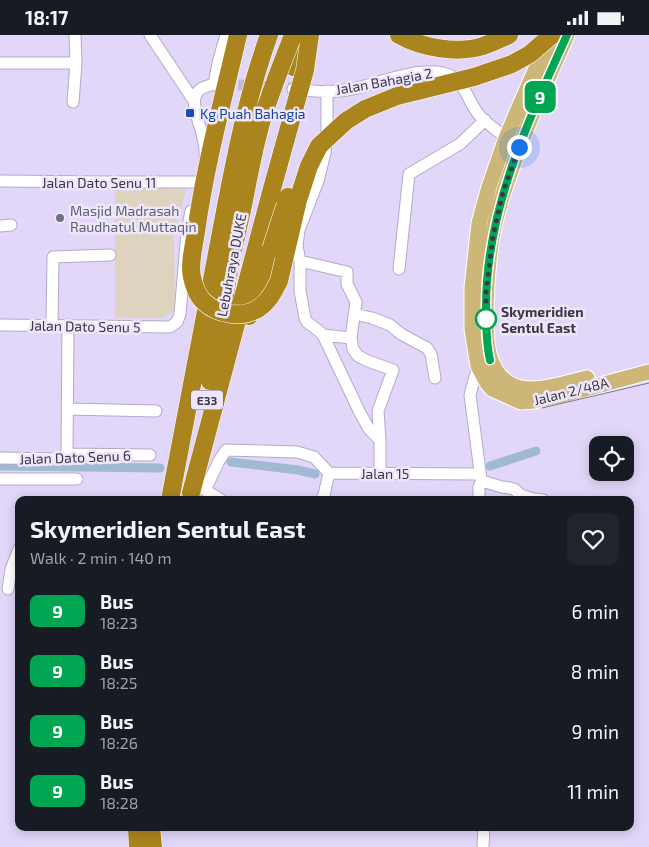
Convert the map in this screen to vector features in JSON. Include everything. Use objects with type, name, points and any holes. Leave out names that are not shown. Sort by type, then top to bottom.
[{"type":"highway","points":[[238,35],[200,202],[191,276],[197,293],[204,302],[222,313],[241,315],[258,309],[274,292],[279,281],[298,200],[309,166],[319,147],[346,121],[366,109],[397,97],[474,77],[512,64],[530,54],[551,35]]},
{"type":"highway","points":[[233,207],[222,162],[250,35]]},
{"type":"highway","name":"Lebuhraya DUKE","points":[[197,496],[231,259],[238,143],[268,35]]},
{"type":"highway","name":"Lebuhraya DUKE","points":[[171,496],[205,321],[233,207],[252,157],[273,85],[293,35]]},
{"type":"highway","points":[[233,207],[268,137],[304,35]]},
{"type":"highway","points":[[197,496],[270,196],[305,70],[310,35]]},
{"type":"highway","points":[[399,35],[426,46],[454,50],[482,47],[509,35]]},
{"type":"highway","points":[[197,496],[236,349],[254,303],[287,198],[303,157],[315,138],[345,110],[362,101],[397,87],[472,68],[507,55],[527,44],[538,35]]},
{"type":"highway","points":[[137,831],[138,847]]},
{"type":"highway","points":[[152,831],[153,847]]},
{"type":"main road","points":[[484,363],[472,329],[472,288],[480,223],[489,187],[506,138],[551,35]]},
{"type":"main road","points":[[484,363],[488,353],[486,292],[495,227],[503,192],[524,133],[567,35]]},
{"type":"main road","name":"Jalan 2/48A","points":[[493,380],[533,390],[553,387],[649,362]]},
{"type":"main road","name":"Jalan 2/48A","points":[[484,363],[493,380],[492,389],[521,402],[559,396],[649,372]]},
{"type":"street","points":[[74,102],[75,35]]},
{"type":"street","points":[[150,35],[194,101]]},
{"type":"street","points":[[198,181],[205,158],[206,144],[195,112],[195,95],[205,86],[218,84],[218,63],[226,35]]},
{"type":"street","points":[[0,63],[76,63]]},
{"type":"street","name":"Jalan Bahagia 2","points":[[292,88],[309,91],[345,90],[395,78],[428,72],[442,72],[461,83],[470,102],[480,116],[506,138]]},
{"type":"street","points":[[326,91],[327,132],[325,153],[318,181],[299,231],[296,246],[300,261],[300,291],[304,318],[323,335],[360,413],[369,429],[380,441]]},
{"type":"street","points":[[398,269],[409,174],[460,144],[485,120]]},
{"type":"street","name":"Jalan Dato Senu 11","points":[[0,181],[198,181]]},
{"type":"street","name":"Jalan Dato Senu 5","points":[[0,325],[170,327],[177,322],[180,314],[187,232],[198,181]]},
{"type":"street","points":[[52,325],[53,257],[110,255]]},
{"type":"street","points":[[300,261],[348,272],[347,284],[356,302],[351,339],[353,349],[358,356],[393,370],[378,411],[380,473]]},
{"type":"street","points":[[354,314],[390,325],[401,334],[427,349],[431,354],[435,378]]},
{"type":"street","points":[[67,454],[68,325]]},
{"type":"street","points":[[323,335],[351,339]]},
{"type":"street","points":[[479,496],[481,477],[470,395],[484,363]]},
{"type":"street","points":[[470,395],[477,385],[493,380]]},
{"type":"street","points":[[68,409],[156,411]]},
{"type":"street","points":[[197,496],[226,450],[297,452],[314,457],[328,473],[323,496]]},
{"type":"street","name":"Jalan Dato Senu 6","points":[[0,458],[64,459],[67,454],[150,455]]},
{"type":"street","name":"Jalan 15","points":[[328,473],[481,477],[502,487],[514,489],[524,496]]},
{"type":"street","points":[[0,479],[77,479]]},
{"type":"street","points":[[9,589],[11,569],[15,559]]},
{"type":"street","points":[[483,847],[484,831]]},
{"type":"shaded area","points":[[115,187],[186,189],[174,235],[175,310],[164,318],[115,318]]},
{"type":"waterway","points":[[490,466],[536,451]]},
{"type":"waterway","points":[[231,462],[298,470],[315,474]]},
{"type":"waterway","points":[[0,466],[160,468]]},
{"type":"tunnel","points":[[222,84],[292,88]]},
{"type":"tram line","points":[[542,408],[649,383]]},
{"type":"bus line","name":"9","points":[[490,360],[486,327],[486,292],[493,236],[503,192],[524,133],[567,35]]},
{"type":"place","name":"Kg Puah Bahagia","points":[[190,113]]},
{"type":"place","name":"Masjid Madrasah Raudhatul Muttaqin","points":[[60,218]]},
{"type":"place","name":"Skymeridien Sentul East","points":[[486,319]]},
{"type":"route","points":[[486,319],[486,292],[493,236],[503,192],[519,147]]}]
